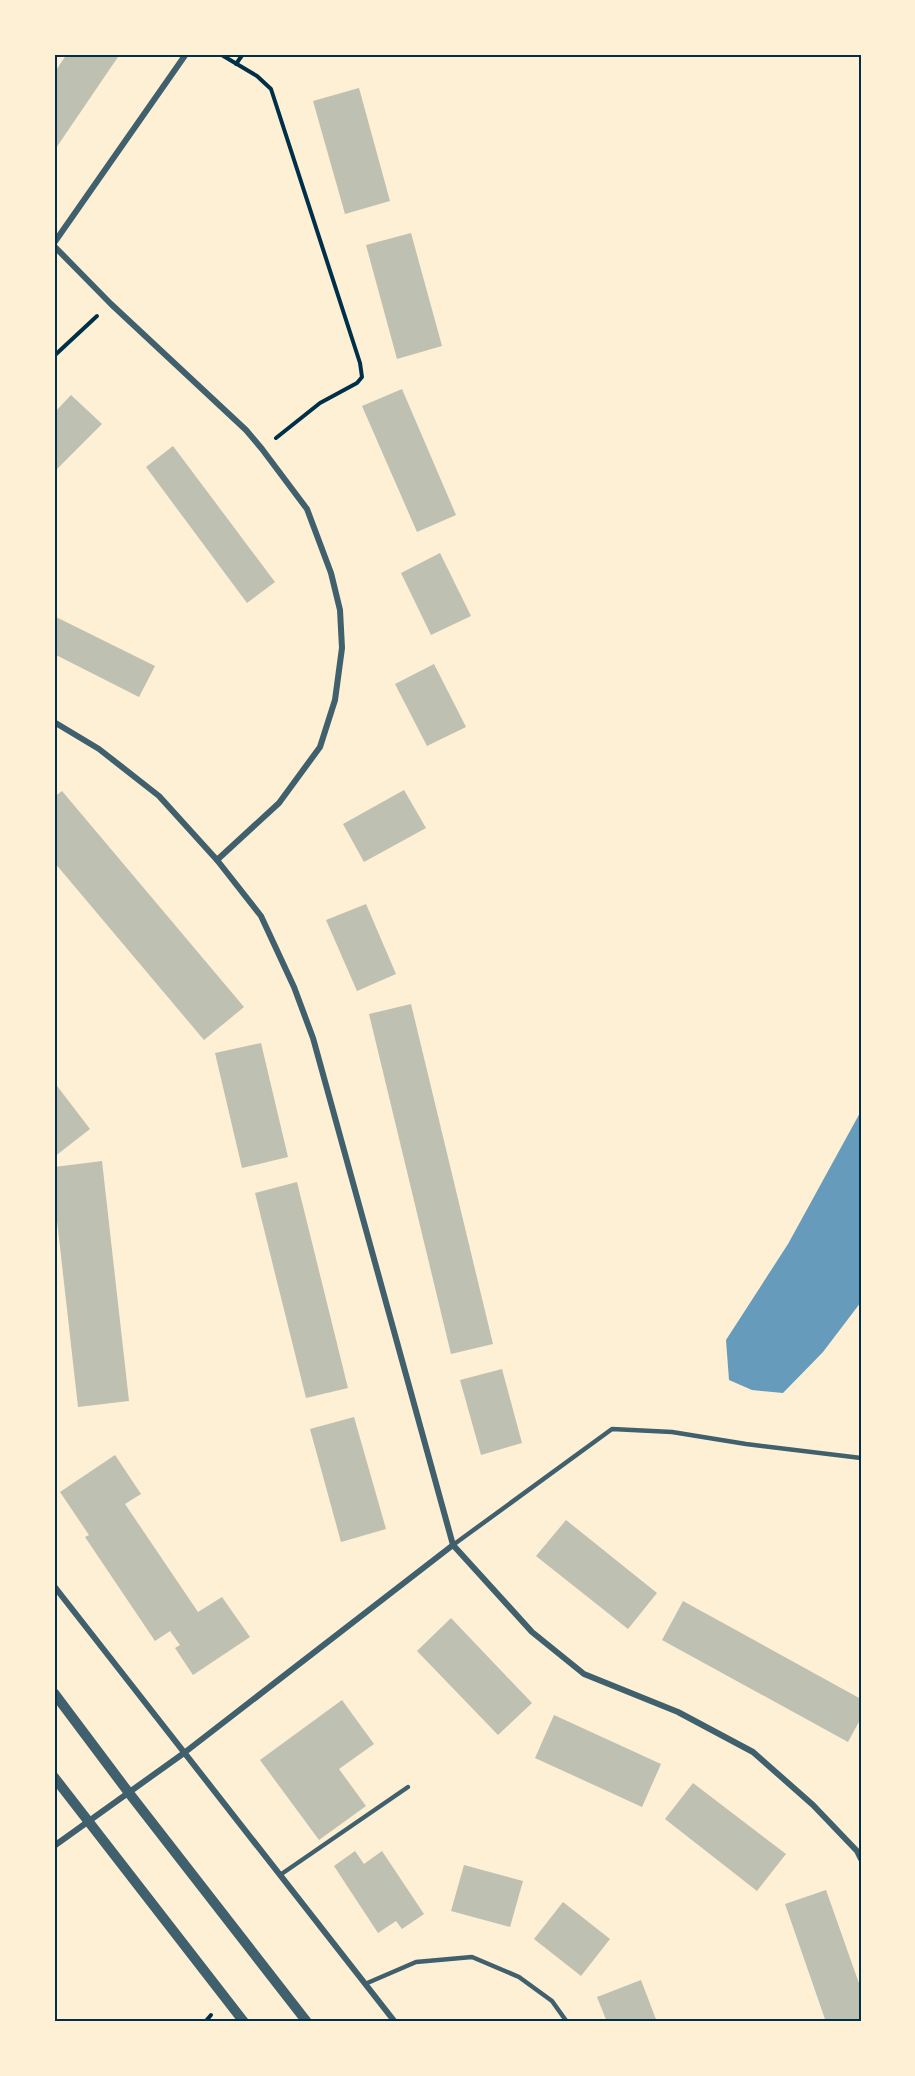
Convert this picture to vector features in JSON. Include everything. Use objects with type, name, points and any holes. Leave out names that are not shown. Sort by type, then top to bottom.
[{"type":"street","points":[[186,54],[54,245],[111,304],[246,430],[307,509],[331,573],[340,610],[342,648],[335,700],[320,747],[279,803],[217,860]]},
{"type":"street","points":[[54,722],[99,749],[159,796],[217,860],[261,916],[294,987],[313,1038],[453,1545],[532,1632],[584,1674],[678,1712],[753,1752],[813,1805],[857,1851],[861,1859]]},
{"type":"street","points":[[54,1846],[184,1753],[453,1545]]},
{"type":"street","points":[[54,1586],[395,2022]]},
{"type":"street","points":[[54,1693],[307,2022]]},
{"type":"street","points":[[54,1778],[244,2022]]},
{"type":"lane","points":[[453,1545],[612,1429],[672,1432],[746,1444],[861,1458]]},
{"type":"lane","points":[[280,1875],[408,1787]]},
{"type":"lane","points":[[365,1984],[416,1962],[472,1957],[519,1977],[552,2001],[567,2022]]},
{"type":"path","points":[[220,54],[257,76],[271,89],[360,363],[362,376],[357,383],[320,403],[262,449]]},
{"type":"path","points":[[236,64],[243,54]]},
{"type":"path","points":[[54,357],[111,304]]},
{"type":"water","points":[[861,1111],[861,1302],[823,1352],[783,1393],[752,1390],[729,1380],[726,1340],[788,1244]]},
{"type":"building","points":[[67,54],[120,54],[54,151],[54,73]]},
{"type":"building","points":[[359,88],[390,201],[345,214],[313,101]]},
{"type":"building","points":[[411,233],[442,346],[397,359],[366,245]]},
{"type":"building","points":[[402,389],[456,515],[417,532],[362,406]]},
{"type":"building","points":[[71,395],[102,424],[57,469],[54,466],[54,413]]},
{"type":"building","points":[[173,446],[275,582],[247,603],[146,467]]},
{"type":"building","points":[[440,553],[471,616],[431,635],[401,573]]},
{"type":"building","points":[[54,616],[155,666],[139,697],[54,654]]},
{"type":"building","points":[[434,664],[466,727],[427,746],[395,684]]},
{"type":"building","points":[[404,790],[426,828],[364,862],[343,824]]},
{"type":"building","points":[[62,791],[244,1007],[204,1040],[54,862],[54,797]]},
{"type":"building","points":[[366,904],[396,974],[357,991],[326,920]]},
{"type":"building","points":[[411,1004],[493,1344],[451,1354],[369,1014]]},
{"type":"building","points":[[261,1043],[288,1157],[242,1168],[215,1053]]},
{"type":"building","points":[[54,1082],[90,1129],[54,1157]]},
{"type":"building","points":[[102,1161],[129,1401],[78,1407],[54,1194],[54,1167]]},
{"type":"building","points":[[297,1182],[348,1388],[306,1398],[255,1193]]},
{"type":"building","points":[[502,1369],[522,1443],[481,1455],[460,1380]]},
{"type":"building","points":[[354,1417],[386,1529],[341,1542],[310,1429]]},
{"type":"building","points":[[115,1455],[141,1494],[125,1504],[198,1612],[222,1597],[250,1637],[193,1675],[175,1648],[180,1645],[170,1631],[155,1641],[85,1537],[89,1535],[60,1492]]},
{"type":"building","points":[[566,1520],[657,1593],[628,1629],[536,1556]]},
{"type":"building","points":[[683,1601],[861,1699],[861,1718],[848,1742],[662,1640]]},
{"type":"building","points":[[451,1618],[532,1703],[498,1735],[417,1651]]},
{"type":"building","points":[[342,1700],[374,1744],[339,1769],[366,1806],[319,1840],[260,1760]]},
{"type":"building","points":[[554,1715],[661,1764],[642,1807],[535,1758]]},
{"type":"building","points":[[693,1783],[786,1854],[757,1891],[665,1819]]},
{"type":"building","points":[[355,1851],[364,1864],[382,1851],[424,1914],[402,1929],[396,1921],[378,1933],[334,1866]]},
{"type":"building","points":[[464,1865],[523,1881],[510,1927],[451,1911]]},
{"type":"building","points":[[826,1890],[861,1989],[861,2022],[826,2022],[785,1904]]},
{"type":"building","points":[[563,1902],[610,1939],[581,1976],[534,1939]]},
{"type":"building","points":[[641,1980],[657,2022],[607,2022],[597,1997]]}]
